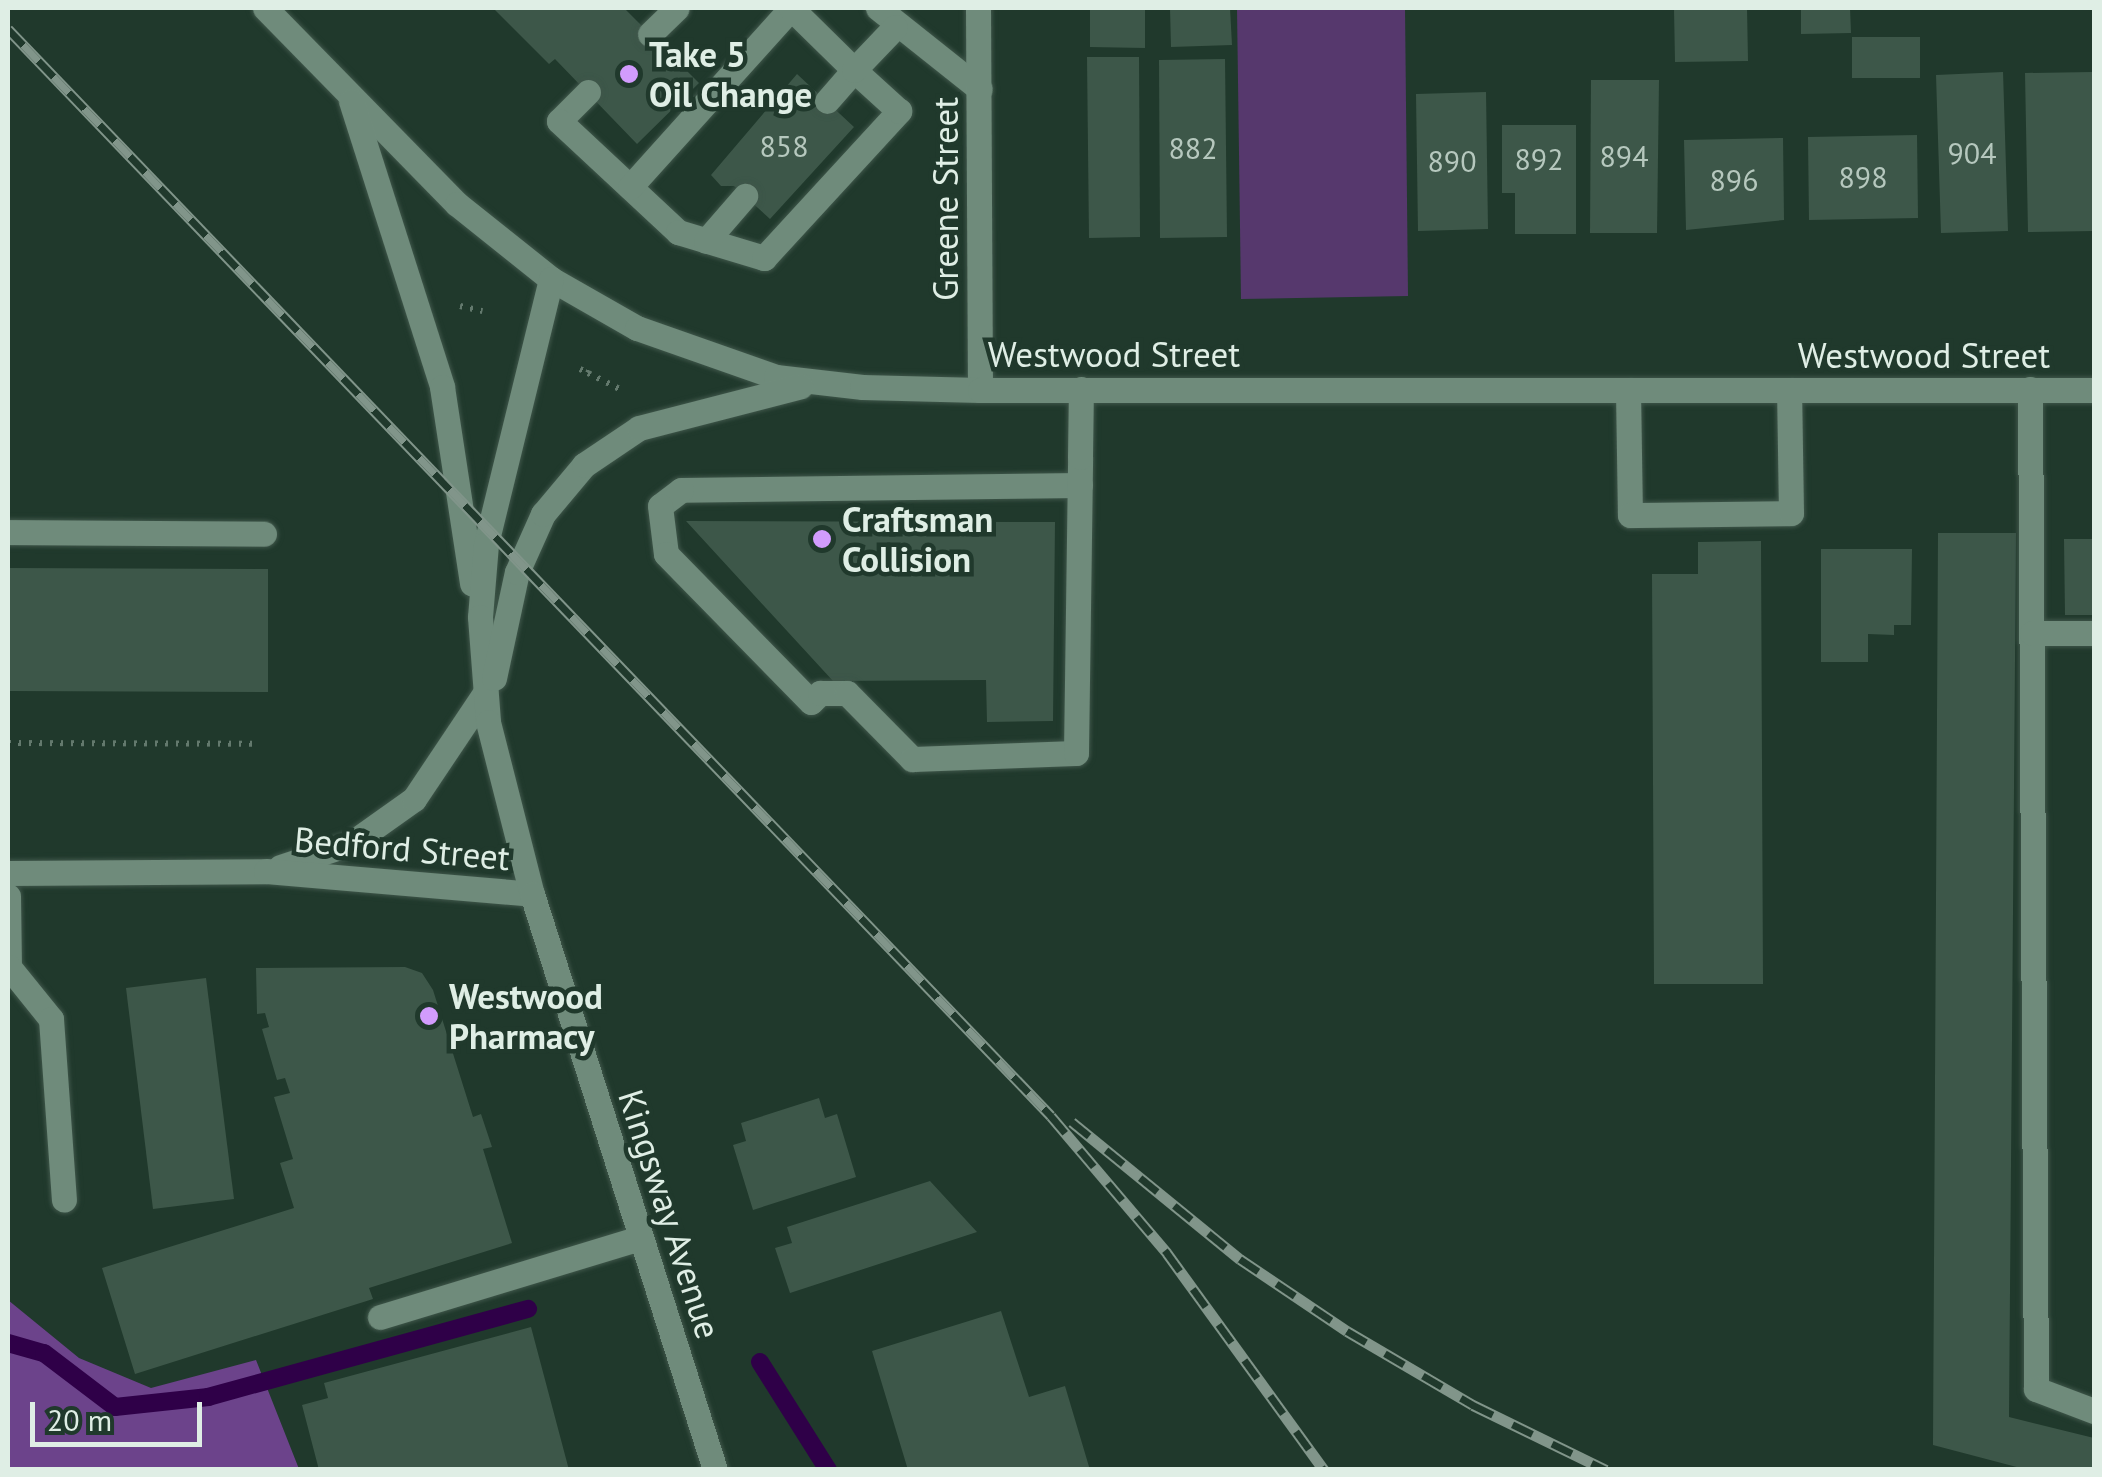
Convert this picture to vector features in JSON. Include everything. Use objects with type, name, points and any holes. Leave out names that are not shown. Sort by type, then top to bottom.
[{"type":"main road","name":"Westwood Street","points":[[265,8],[457,204],[551,279],[684,348],[816,382],[980,390],[2094,390]]},
{"type":"main road","points":[[650,34],[677,8]]},
{"type":"main road","points":[[588,92],[559,121],[678,232],[764,258],[899,111],[791,8],[630,187]]},
{"type":"main road","name":"Greene Street","points":[[978,8],[980,390]]},
{"type":"main road","points":[[827,102],[854,70],[886,17],[980,89]]},
{"type":"main road","points":[[350,96],[442,386],[482,659]]},
{"type":"main road","points":[[706,240],[745,196]]},
{"type":"main road","name":"Kingsway Avenue","points":[[551,279],[486,544],[482,659],[488,722],[532,894],[715,1470]]},
{"type":"main road","points":[[488,722],[517,572],[543,514],[584,465],[639,428],[816,382]]},
{"type":"main road","points":[[1080,485],[681,490],[660,506],[666,554],[811,702],[820,694],[847,693],[912,759],[1076,754],[1080,485],[1081,389]]},
{"type":"main road","points":[[1628,390],[1630,515],[1792,512],[1789,390]]},
{"type":"main road","points":[[2030,390],[2036,1389],[2094,1411]]},
{"type":"main road","points":[[8,532],[264,534]]},
{"type":"main road","points":[[2032,633],[2094,633]]},
{"type":"main road","name":"Bedford Street","points":[[266,872],[352,843],[414,800],[485,693]]},
{"type":"main road","name":"Bedford Street","points":[[8,873],[266,872],[532,894]]},
{"type":"main road","points":[[8,896],[10,967],[52,1019],[64,1200]]},
{"type":"main road","points":[[380,1318],[640,1238]]},
{"type":"path","points":[[458,307],[469,304],[482,311]]},
{"type":"path","points":[[587,370],[627,393]]},
{"type":"path","points":[[8,743],[255,744]]},
{"type":"shaded area","points":[[1237,8],[1405,8],[1408,296],[1241,299]]},
{"type":"shaded area","points":[[8,1300],[79,1358],[151,1388],[256,1360],[299,1469],[8,1469]]},
{"type":"building","name":"Take 5 Oil Change","points":[[493,8],[624,8],[699,83],[637,144],[555,59],[549,64]]},
{"type":"building","points":[[1090,8],[1145,8],[1145,48],[1090,47]]},
{"type":"building","points":[[1170,8],[1230,8],[1232,45],[1171,47]]},
{"type":"building","points":[[1674,8],[1747,8],[1748,61],[1675,62]]},
{"type":"building","points":[[1801,8],[1850,8],[1851,33],[1801,34]]},
{"type":"building","points":[[1852,37],[1920,37],[1920,78],[1852,78]]},
{"type":"building","points":[[1087,57],[1139,57],[1140,237],[1089,238]]},
{"type":"building","points":[[1225,59],[1227,237],[1160,238],[1159,60]]},
{"type":"building","points":[[2003,72],[2008,231],[1941,233],[1936,75]]},
{"type":"building","points":[[2092,72],[2094,231],[2028,232],[2025,73]]},
{"type":"building","points":[[797,74],[854,127],[770,219],[734,186],[721,186],[711,175]]},
{"type":"building","points":[[1591,80],[1659,80],[1657,233],[1590,233]]},
{"type":"building","points":[[1486,92],[1488,229],[1418,231],[1416,94]]},
{"type":"building","points":[[1502,125],[1576,125],[1576,234],[1515,234],[1515,193],[1502,193]]},
{"type":"building","points":[[1917,135],[1918,218],[1809,220],[1808,137]]},
{"type":"building","points":[[1783,138],[1784,220],[1686,230],[1684,140]]},
{"type":"building","points":[[686,521],[1055,522],[1053,721],[987,722],[986,680],[833,681]]},
{"type":"building","points":[[1938,533],[2016,533],[2009,1417],[2094,1438],[2094,1470],[2028,1470],[1933,1445]]},
{"type":"building","points":[[2064,539],[2094,539],[2094,615],[2065,615]]},
{"type":"building","points":[[1761,541],[1763,984],[1654,984],[1652,574],[1698,574],[1698,542]]},
{"type":"building","points":[[1821,549],[1912,549],[1911,625],[1894,625],[1894,635],[1868,634],[1868,662],[1821,662]]},
{"type":"building","points":[[8,568],[268,569],[268,692],[8,691]]},
{"type":"building","points":[[405,967],[422,973],[433,990],[473,1117],[481,1114],[492,1147],[483,1149],[512,1243],[369,1288],[373,1299],[135,1374],[102,1268],[294,1208],[280,1163],[293,1159],[274,1097],[290,1093],[285,1078],[277,1080],[262,1029],[269,1027],[265,1013],[257,1014],[256,968]]},
{"type":"building","points":[[206,978],[234,1199],[153,1209],[126,988]]},
{"type":"building","points":[[819,1098],[825,1118],[837,1114],[856,1177],[753,1210],[733,1145],[746,1141],[741,1123]]},
{"type":"building","points":[[930,1181],[977,1232],[790,1293],[775,1248],[792,1243],[787,1227]]},
{"type":"building","points":[[1001,1311],[1029,1397],[1065,1386],[1090,1470],[908,1470],[872,1351]]},
{"type":"building","points":[[531,1327],[569,1470],[319,1470],[302,1405],[328,1398],[324,1383]]},
{"type":"waterway","points":[[8,1343],[44,1353],[115,1407],[208,1397],[528,1309]]},
{"type":"waterway","points":[[760,1362],[828,1470]]},
{"type":"railway","points":[[8,29],[1051,1116],[1167,1253],[1324,1470]]},
{"type":"railway","points":[[1072,1122],[1240,1259],[1347,1331],[1473,1405],[1606,1470]]},
{"type":"place","name":"Take 5 Oil Change","points":[[629,74]]},
{"type":"place","name":"Craftsman Collision","points":[[822,539]]},
{"type":"place","name":"Westwood Pharmacy","points":[[429,1016]]}]
